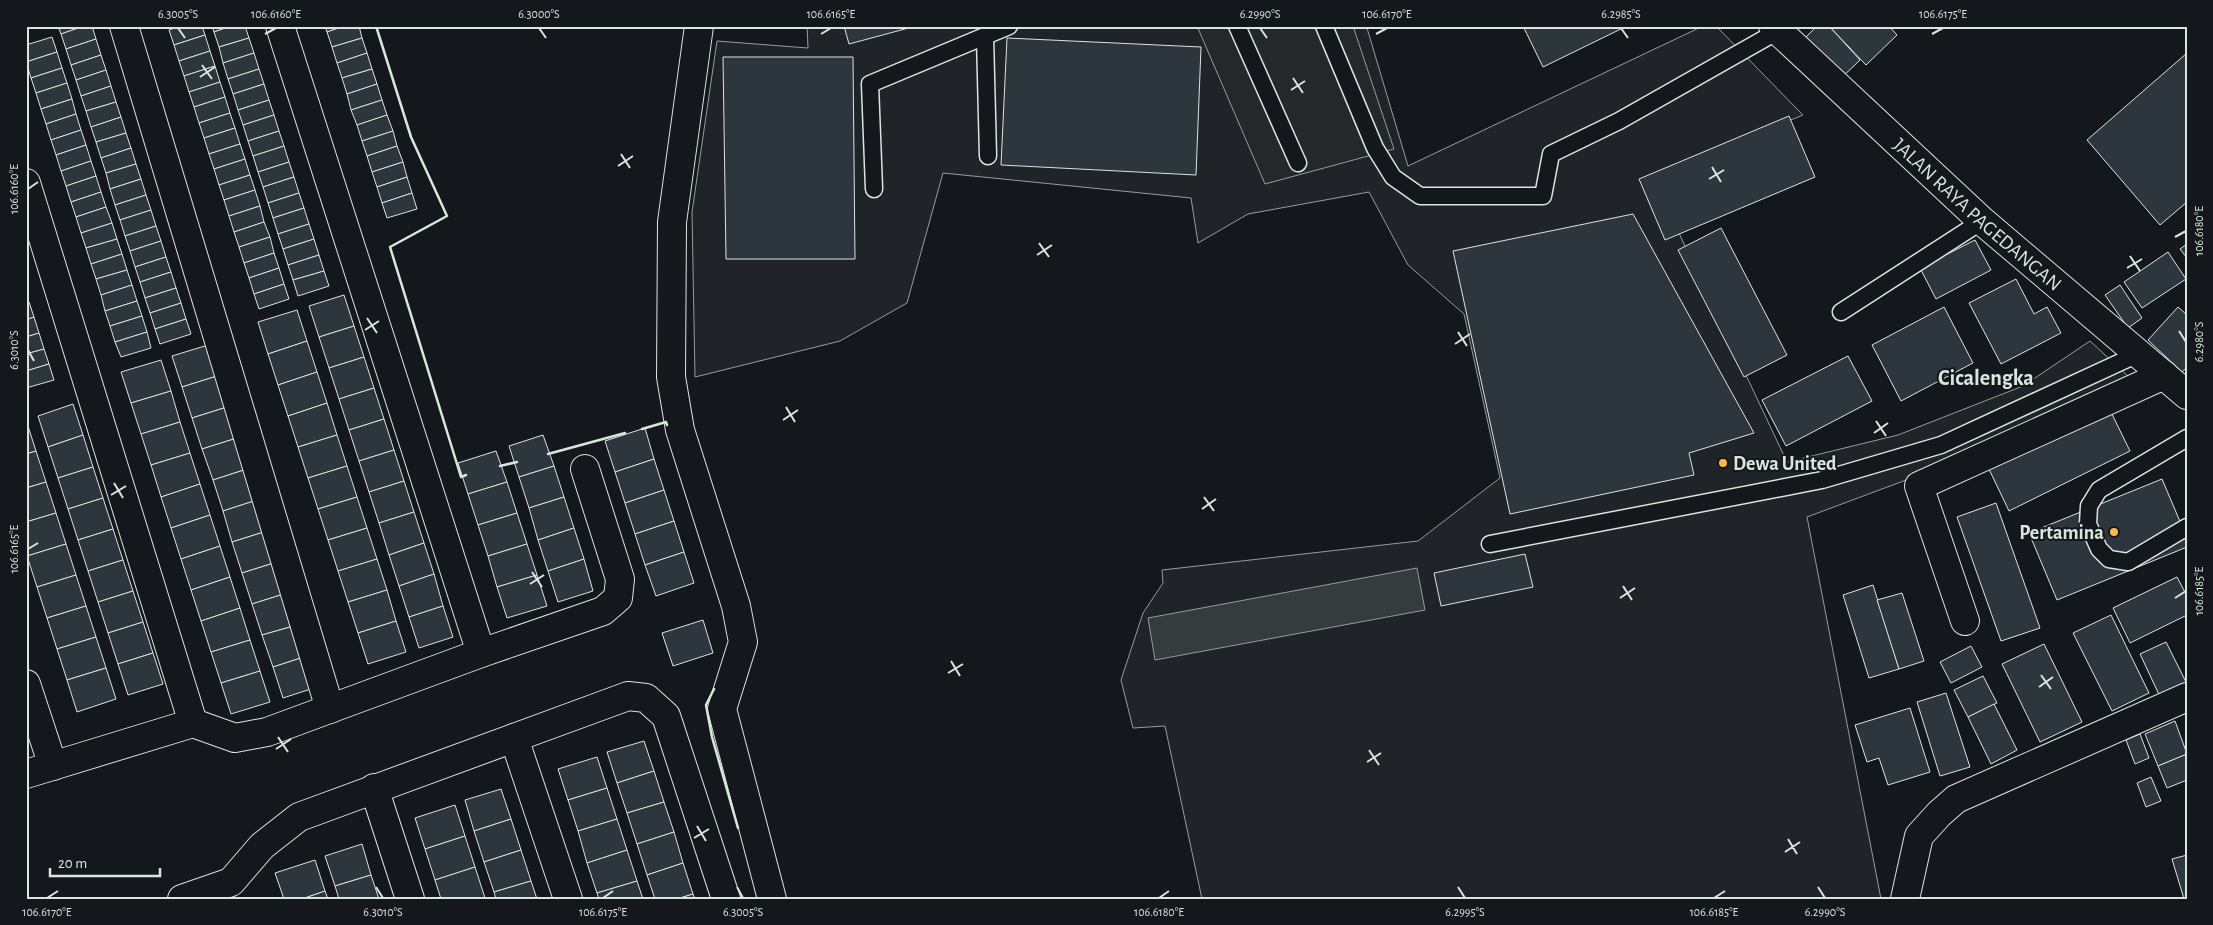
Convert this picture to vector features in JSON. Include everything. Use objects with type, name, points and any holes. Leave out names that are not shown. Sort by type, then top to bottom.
[{"type":"street","points":[[124,26],[330,709]]},
{"type":"street","points":[[280,26],[481,652]]},
{"type":"street","points":[[699,26],[672,222],[670,376],[680,430],[736,606],[743,642],[722,709],[772,899]]},
{"type":"street","name":"JALAN RAYA PAGEDANGAN","points":[[1776,29],[1982,221],[2187,395]]},
{"type":"street","points":[[26,183],[193,723]]},
{"type":"street","points":[[1965,621],[1919,486],[2164,376]]},
{"type":"street","points":[[26,774],[193,723],[235,738],[268,732],[481,652],[603,611],[618,598],[620,579],[585,470]]},
{"type":"street","points":[[26,684],[53,766]]},
{"type":"street","points":[[182,899],[234,890],[262,846],[298,817],[628,696],[646,698],[666,716],[726,899]]},
{"type":"street","points":[[1905,899],[1919,836],[1956,799],[2187,697]]},
{"type":"street","points":[[514,738],[568,899]]},
{"type":"street","points":[[374,788],[410,899]]},
{"type":"lane","points":[[874,189],[870,84],[1010,26]]},
{"type":"lane","points":[[1238,26],[1298,163]]},
{"type":"lane","points":[[1324,26],[1376,148],[1394,177],[1420,196],[1543,196],[1551,154],[1619,120],[1776,29]]},
{"type":"lane","points":[[985,37],[988,156]]},
{"type":"lane","points":[[1841,312],[1982,221]]},
{"type":"lane","points":[[1490,544],[1822,480],[1932,448],[2138,354]]},
{"type":"lane","points":[[2187,438],[2099,490],[2089,506],[2088,524],[2099,549],[2109,559],[2128,562],[2187,527]]},
{"type":"shaded area","name":"Dewa United","points":[[807,26],[1371,26],[1367,28],[1408,166],[1703,26],[1716,26],[1803,115],[1652,176],[1787,462],[1898,435],[2023,386],[2090,341],[2129,377],[1949,464],[1807,517],[1881,899],[1202,899],[1165,726],[1133,728],[1121,680],[1143,613],[1163,583],[1162,570],[1418,541],[1500,478],[1464,314],[1408,265],[1369,192],[1248,214],[1198,243],[1191,198],[943,173],[907,303],[840,341],[695,377],[692,212],[717,41],[808,48]]},
{"type":"shaded area","points":[[1197,26],[1353,26],[1394,149],[1265,184]]},
{"type":"shaded area","points":[[1417,568],[1425,610],[1155,660],[1148,618]]},
{"type":"building","points":[[58,26],[84,26],[61,34]]},
{"type":"building","points":[[84,26],[92,26],[96,39],[66,49],[61,34]]},
{"type":"building","points":[[180,26],[202,26],[205,35],[174,45],[169,30]]},
{"type":"building","points":[[212,26],[231,26],[214,32]]},
{"type":"building","points":[[231,26],[245,26],[249,38],[219,47],[214,32]]},
{"type":"building","points":[[325,26],[344,26],[327,32]]},
{"type":"building","points":[[344,26],[359,26],[362,38],[332,47],[327,32]]},
{"type":"building","points":[[844,26],[916,26],[849,44]]},
{"type":"building","points":[[1523,26],[1627,26],[1543,67]]},
{"type":"building","points":[[1817,26],[1829,26],[1860,60],[1837,82],[1800,43]]},
{"type":"building","points":[[1829,26],[1889,26],[1897,35],[1866,65]]},
{"type":"building","points":[[205,35],[210,51],[179,61],[174,45]]},
{"type":"building","points":[[52,37],[57,52],[26,62],[26,45]]},
{"type":"building","points":[[249,38],[254,53],[223,63],[219,47]]},
{"type":"building","points":[[362,38],[367,53],[337,63],[332,47]]},
{"type":"building","points":[[1007,38],[1201,47],[1196,175],[1001,165]]},
{"type":"building","points":[[96,39],[101,55],[71,65],[66,49]]},
{"type":"building","points":[[210,51],[215,66],[184,76],[179,61]]},
{"type":"building","points":[[57,52],[62,68],[31,78],[26,62]]},
{"type":"building","points":[[254,53],[259,69],[228,79],[223,63]]},
{"type":"building","points":[[367,53],[372,69],[342,78],[337,63]]},
{"type":"building","points":[[2187,53],[2187,202],[2160,225],[2087,140]]},
{"type":"building","points":[[101,55],[106,70],[76,80],[71,65]]},
{"type":"building","points":[[723,57],[853,57],[855,259],[726,259]]},
{"type":"building","points":[[215,66],[220,82],[189,92],[184,76]]},
{"type":"building","points":[[62,68],[67,83],[36,93],[31,78]]},
{"type":"building","points":[[259,69],[264,84],[233,94],[228,79]]},
{"type":"building","points":[[372,69],[377,84],[347,94],[342,78]]},
{"type":"building","points":[[106,70],[111,86],[81,96],[76,80]]},
{"type":"building","points":[[220,82],[225,97],[194,107],[189,92]]},
{"type":"building","points":[[67,83],[72,99],[41,109],[36,93]]},
{"type":"building","points":[[264,84],[269,100],[238,110],[233,94]]},
{"type":"building","points":[[377,84],[382,100],[351,110],[347,94]]},
{"type":"building","points":[[111,86],[116,102],[86,111],[81,96]]},
{"type":"building","points":[[225,97],[230,113],[199,123],[194,107]]},
{"type":"building","points":[[72,99],[76,114],[46,124],[41,109]]},
{"type":"building","points":[[269,100],[274,115],[243,125],[238,110]]},
{"type":"building","points":[[382,100],[387,115],[357,125],[351,110]]},
{"type":"building","points":[[116,102],[121,117],[91,127],[86,111]]},
{"type":"building","points":[[230,113],[235,128],[204,138],[199,123]]},
{"type":"building","points":[[76,114],[81,130],[51,140],[46,124]]},
{"type":"building","points":[[274,115],[279,131],[248,141],[243,125]]},
{"type":"building","points":[[387,115],[393,131],[362,141],[357,125]]},
{"type":"building","points":[[1789,116],[1815,177],[1665,240],[1639,179]]},
{"type":"building","points":[[121,117],[126,133],[96,142],[91,127]]},
{"type":"building","points":[[235,128],[240,144],[209,154],[204,138]]},
{"type":"building","points":[[81,130],[86,145],[56,155],[51,140]]},
{"type":"building","points":[[279,131],[284,146],[253,156],[248,141]]},
{"type":"building","points":[[393,131],[397,146],[367,156],[362,141]]},
{"type":"building","points":[[126,133],[131,148],[101,158],[96,142]]},
{"type":"building","points":[[240,144],[245,159],[214,169],[209,154]]},
{"type":"building","points":[[86,145],[91,161],[61,171],[56,155]]},
{"type":"building","points":[[284,146],[289,162],[258,172],[253,156]]},
{"type":"building","points":[[397,146],[403,162],[372,172],[367,156]]},
{"type":"building","points":[[131,148],[136,164],[106,173],[101,158]]},
{"type":"building","points":[[245,159],[250,175],[219,185],[214,169]]},
{"type":"building","points":[[91,161],[96,176],[66,186],[61,171]]},
{"type":"building","points":[[289,162],[294,177],[263,187],[258,172]]},
{"type":"building","points":[[403,162],[407,177],[377,187],[372,172]]},
{"type":"building","points":[[136,164],[141,179],[110,189],[106,173]]},
{"type":"building","points":[[250,175],[255,190],[224,200],[219,185]]},
{"type":"building","points":[[96,176],[101,192],[71,202],[66,186]]},
{"type":"building","points":[[294,177],[299,193],[268,203],[263,187]]},
{"type":"building","points":[[407,177],[412,193],[382,203],[377,187]]},
{"type":"building","points":[[141,179],[146,195],[115,205],[110,189]]},
{"type":"building","points":[[255,190],[260,206],[229,216],[224,200]]},
{"type":"building","points":[[101,192],[106,207],[76,217],[71,202]]},
{"type":"building","points":[[299,193],[304,208],[273,218],[268,203]]},
{"type":"building","points":[[412,193],[417,209],[387,218],[382,203]]},
{"type":"building","points":[[146,195],[151,210],[120,220],[115,205]]},
{"type":"building","points":[[260,206],[264,222],[234,232],[229,216]]},
{"type":"building","points":[[106,207],[112,223],[81,233],[76,217]]},
{"type":"building","points":[[304,208],[309,224],[278,234],[273,218]]},
{"type":"building","points":[[151,210],[156,226],[125,236],[120,220]]},
{"type":"building","points":[[1633,214],[1754,433],[1689,453],[1694,475],[1510,514],[1453,251]]},
{"type":"building","points":[[264,222],[270,237],[239,247],[234,232]]},
{"type":"building","points":[[112,223],[117,239],[86,248],[81,233]]},
{"type":"building","points":[[309,224],[314,239],[283,249],[278,234]]},
{"type":"building","points":[[156,226],[161,241],[130,251],[125,236]]},
{"type":"building","points":[[1721,228],[1787,355],[1744,377],[1678,250]]},
{"type":"building","points":[[270,237],[274,253],[244,263],[239,247]]},
{"type":"building","points":[[117,239],[122,254],[91,264],[86,248]]},
{"type":"building","points":[[314,239],[319,255],[288,265],[283,249]]},
{"type":"building","points":[[1975,240],[1991,270],[1936,299],[1920,268]]},
{"type":"building","points":[[161,241],[166,257],[135,267],[130,251]]},
{"type":"building","points":[[2187,244],[2187,258],[2180,249]]},
{"type":"building","points":[[2168,252],[2186,279],[2142,308],[2124,282]]},
{"type":"building","points":[[274,253],[279,268],[249,278],[244,263]]},
{"type":"building","points":[[122,254],[127,270],[96,279],[91,264]]},
{"type":"building","points":[[319,255],[324,271],[293,280],[288,265]]},
{"type":"building","points":[[166,257],[171,272],[140,282],[135,267]]},
{"type":"building","points":[[279,268],[284,284],[254,294],[249,278]]},
{"type":"building","points":[[127,270],[132,285],[101,295],[96,279]]},
{"type":"building","points":[[324,271],[329,286],[298,296],[293,280]]},
{"type":"building","points":[[171,272],[176,288],[145,298],[140,282]]},
{"type":"building","points":[[2016,279],[2034,314],[2047,307],[2061,333],[2001,364],[1969,303]]},
{"type":"building","points":[[284,284],[289,299],[259,309],[254,294]]},
{"type":"building","points":[[132,285],[137,301],[105,311],[101,295]]},
{"type":"building","points":[[2120,285],[2142,318],[2128,328],[2105,295]]},
{"type":"building","points":[[176,288],[181,303],[150,313],[145,298]]},
{"type":"building","points":[[344,295],[354,326],[319,337],[309,306]]},
{"type":"building","points":[[137,301],[142,316],[110,326],[105,311]]},
{"type":"building","points":[[29,302],[34,317],[26,320],[26,303]]},
{"type":"building","points":[[181,303],[186,319],[155,329],[150,313]]},
{"type":"building","points":[[1944,307],[1973,363],[1901,401],[1872,345]]},
{"type":"building","points":[[2178,307],[2187,315],[2187,367],[2182,372],[2148,340]]},
{"type":"building","points":[[297,310],[307,341],[268,354],[258,322]]},
{"type":"building","points":[[142,316],[147,332],[115,342],[110,326]]},
{"type":"building","points":[[34,317],[39,333],[26,337],[26,320]]},
{"type":"building","points":[[186,319],[191,334],[160,344],[155,329]]},
{"type":"building","points":[[354,326],[364,357],[329,368],[319,337]]},
{"type":"building","points":[[147,332],[151,348],[121,357],[115,342]]},
{"type":"building","points":[[39,333],[44,349],[26,354],[26,337]]},
{"type":"building","points":[[307,341],[317,372],[278,385],[268,354]]},
{"type":"building","points":[[208,345],[217,376],[182,387],[172,356]]},
{"type":"building","points":[[44,349],[49,364],[26,371],[26,354]]},
{"type":"building","points":[[1848,356],[1872,401],[1786,446],[1762,400]]},
{"type":"building","points":[[364,357],[374,388],[339,399],[329,368]]},
{"type":"building","points":[[161,360],[171,391],[131,403],[121,372]]},
{"type":"building","points":[[49,364],[54,380],[26,388],[26,371]]},
{"type":"building","points":[[317,372],[327,403],[288,416],[278,385]]},
{"type":"building","points":[[217,376],[227,407],[192,418],[182,387]]},
{"type":"building","points":[[374,388],[384,419],[349,430],[339,399]]},
{"type":"building","points":[[171,391],[180,422],[141,434],[131,403]]},
{"type":"building","points":[[327,403],[337,435],[298,447],[288,416]]},
{"type":"building","points":[[73,404],[83,435],[48,447],[38,416]]},
{"type":"building","points":[[227,407],[237,438],[202,449],[192,418]]},
{"type":"building","points":[[2109,408],[2130,451],[2009,511],[1988,467]]},
{"type":"building","points":[[384,419],[394,450],[359,461],[349,430]]},
{"type":"building","points":[[26,420],[36,451],[26,454]]},
{"type":"building","points":[[180,422],[190,453],[151,465],[141,434]]},
{"type":"building","points":[[645,428],[654,459],[615,472],[605,441]]},
{"type":"building","points":[[83,435],[93,467],[58,478],[48,447]]},
{"type":"building","points":[[337,435],[347,466],[308,478],[298,447]]},
{"type":"building","points":[[543,435],[554,466],[519,477],[509,446]]},
{"type":"building","points":[[237,438],[247,469],[213,480],[202,449]]},
{"type":"building","points":[[394,450],[404,481],[369,492],[359,461]]},
{"type":"building","points":[[36,451],[46,482],[26,488],[26,454]]},
{"type":"building","points":[[496,451],[507,482],[468,494],[458,463]]},
{"type":"building","points":[[190,453],[200,484],[161,497],[151,465]]},
{"type":"building","points":[[654,459],[664,490],[625,503],[615,472]]},
{"type":"building","points":[[347,466],[357,497],[318,509],[308,478]]},
{"type":"building","points":[[554,466],[564,497],[529,508],[519,477]]},
{"type":"building","points":[[93,467],[103,498],[68,509],[58,478]]},
{"type":"building","points":[[247,469],[257,500],[223,511],[213,480]]},
{"type":"building","points":[[2162,479],[2187,538],[2187,547],[2057,600],[2029,533]]},
{"type":"building","points":[[404,481],[414,512],[379,523],[369,492]]},
{"type":"building","points":[[46,482],[56,513],[26,522],[26,488]]},
{"type":"building","points":[[507,482],[517,513],[478,525],[468,494]]},
{"type":"building","points":[[200,484],[210,515],[171,528],[161,497]]},
{"type":"building","points":[[664,490],[674,521],[635,534],[625,503]]},
{"type":"building","points":[[357,497],[367,528],[328,540],[318,509]]},
{"type":"building","points":[[564,497],[574,528],[538,540],[529,508]]},
{"type":"building","points":[[103,498],[113,529],[78,540],[68,509]]},
{"type":"building","points":[[257,500],[267,531],[232,542],[223,511]]},
{"type":"building","points":[[1996,503],[2040,628],[2001,641],[1957,517]]},
{"type":"building","points":[[414,512],[424,543],[389,555],[379,523]]},
{"type":"building","points":[[56,513],[66,544],[27,556],[26,522]]},
{"type":"building","points":[[517,513],[527,544],[488,556],[478,525]]},
{"type":"building","points":[[210,515],[220,546],[181,559],[171,528]]},
{"type":"building","points":[[674,521],[684,552],[645,565],[635,534]]},
{"type":"building","points":[[367,528],[377,559],[338,571],[328,540]]},
{"type":"building","points":[[574,528],[584,559],[548,571],[538,540]]},
{"type":"building","points":[[113,529],[123,560],[88,571],[78,540]]},
{"type":"building","points":[[267,531],[277,562],[242,573],[232,542]]},
{"type":"building","points":[[424,543],[434,574],[399,586],[389,555]]},
{"type":"building","points":[[66,544],[76,575],[37,587],[27,556]]},
{"type":"building","points":[[527,544],[537,575],[497,587],[488,556]]},
{"type":"building","points":[[220,546],[230,577],[191,590],[181,559]]},
{"type":"building","points":[[684,552],[694,583],[656,596],[645,565]]},
{"type":"building","points":[[1525,554],[1533,587],[1441,606],[1434,573]]},
{"type":"building","points":[[377,559],[387,590],[348,602],[338,571]]},
{"type":"building","points":[[584,559],[593,591],[558,602],[548,571]]},
{"type":"building","points":[[123,560],[133,591],[98,602],[88,571]]},
{"type":"building","points":[[277,562],[287,593],[252,604],[242,573]]},
{"type":"building","points":[[434,574],[443,606],[409,617],[399,586]]},
{"type":"building","points":[[76,575],[86,606],[47,618],[37,587]]},
{"type":"building","points":[[537,575],[547,606],[507,618],[497,587]]},
{"type":"building","points":[[230,577],[240,608],[201,621],[191,590]]},
{"type":"building","points":[[2177,577],[2187,596],[2187,615],[2130,643],[2113,608]]},
{"type":"building","points":[[1873,585],[1899,669],[1869,678],[1843,595]]},
{"type":"building","points":[[387,590],[396,621],[358,633],[348,602]]},
{"type":"building","points":[[133,591],[143,622],[108,633],[98,602]]},
{"type":"building","points":[[287,593],[297,625],[262,635],[252,604]]},
{"type":"building","points":[[1902,593],[1924,661],[1899,669],[1877,600]]},
{"type":"building","points":[[86,606],[96,637],[57,649],[47,618]]},
{"type":"building","points":[[443,606],[453,637],[419,648],[409,617]]},
{"type":"building","points":[[240,608],[250,640],[211,652],[201,621]]},
{"type":"building","points":[[2111,615],[2149,693],[2112,711],[2073,633]]},
{"type":"building","points":[[703,620],[713,653],[673,666],[662,633]]},
{"type":"building","points":[[396,621],[406,652],[368,664],[358,633]]},
{"type":"building","points":[[143,622],[153,653],[118,664],[108,633]]},
{"type":"building","points":[[297,625],[307,656],[273,667],[262,635]]},
{"type":"building","points":[[96,637],[106,668],[67,680],[57,649]]},
{"type":"building","points":[[250,640],[260,671],[221,683],[211,652]]},
{"type":"building","points":[[2166,642],[2187,684],[2163,703],[2140,654]]},
{"type":"building","points":[[2044,644],[2082,722],[2040,742],[2002,664]]},
{"type":"building","points":[[1971,646],[1982,667],[1951,683],[1940,662]]},
{"type":"building","points":[[153,653],[163,684],[128,695],[118,664]]},
{"type":"building","points":[[307,656],[317,687],[283,698],[273,667]]},
{"type":"building","points":[[106,668],[116,699],[77,712],[67,680]]},
{"type":"building","points":[[260,671],[270,702],[231,714],[221,683]]},
{"type":"building","points":[[1983,676],[1997,703],[1968,717],[1954,690]]},
{"type":"building","points":[[1946,693],[1970,767],[1940,776],[1917,702]]},
{"type":"building","points":[[1994,704],[2017,750],[1991,764],[1968,717]]},
{"type":"building","points":[[1910,708],[1930,772],[1888,785],[1879,758],[1867,762],[1855,725]]},
{"type":"building","points":[[2175,721],[2187,754],[2158,766],[2145,734]]},
{"type":"building","points":[[2140,734],[2149,758],[2135,764],[2126,740]]},
{"type":"building","points":[[644,741],[654,771],[617,783],[607,752]]},
{"type":"building","points":[[2187,754],[2187,780],[2167,788],[2158,766]]},
{"type":"building","points":[[597,757],[607,788],[568,800],[558,769]]},
{"type":"building","points":[[654,771],[664,802],[627,813],[617,783]]},
{"type":"building","points":[[2151,777],[2161,801],[2146,807],[2137,783]]},
{"type":"building","points":[[607,788],[617,819],[578,831],[568,800]]},
{"type":"building","points":[[501,789],[511,819],[474,831],[465,800]]},
{"type":"building","points":[[664,802],[674,832],[637,844],[627,813]]},
{"type":"building","points":[[455,805],[465,836],[425,849],[415,818]]},
{"type":"building","points":[[511,819],[521,850],[484,862],[474,831]]},
{"type":"building","points":[[617,819],[627,850],[587,863],[578,831]]},
{"type":"building","points":[[674,832],[683,863],[647,875],[637,844]]},
{"type":"building","points":[[465,836],[475,867],[435,880],[425,849]]},
{"type":"building","points":[[362,844],[371,875],[335,886],[325,856]]},
{"type":"building","points":[[521,850],[531,881],[494,892],[484,862]]},
{"type":"building","points":[[627,850],[637,881],[597,893],[587,863]]},
{"type":"building","points":[[2187,855],[2187,899],[2184,899],[2172,859]]},
{"type":"building","points":[[315,860],[325,891],[302,899],[284,899],[275,873]]},
{"type":"building","points":[[683,863],[693,894],[677,899],[655,899],[647,875]]},
{"type":"building","points":[[475,867],[485,898],[441,899],[435,880]]},
{"type":"building","points":[[371,875],[379,899],[339,899],[335,886]]},
{"type":"building","points":[[531,881],[537,899],[496,899],[494,892]]},
{"type":"building","points":[[637,881],[643,899],[599,899],[597,893]]},
{"type":"building","points":[[325,891],[328,899],[302,899]]},
{"type":"building","points":[[693,894],[695,899],[677,899]]},
{"type":"wall","points":[[376,26],[411,137],[447,216],[390,247],[461,477],[466,475]]},
{"type":"wall","points":[[642,429],[666,422],[667,425]]},
{"type":"wall","points":[[548,454],[625,433]]},
{"type":"wall","points":[[500,466],[517,462]]},
{"type":"wall","points":[[714,689],[706,705],[712,737],[738,828]]},
{"type":"place","name":"Dewa United","points":[[1723,463]]},
{"type":"place","name":"Pertamina","points":[[2114,532]]},
{"type":"district","name":"Cicalengka","points":[[1986,377]]}]
